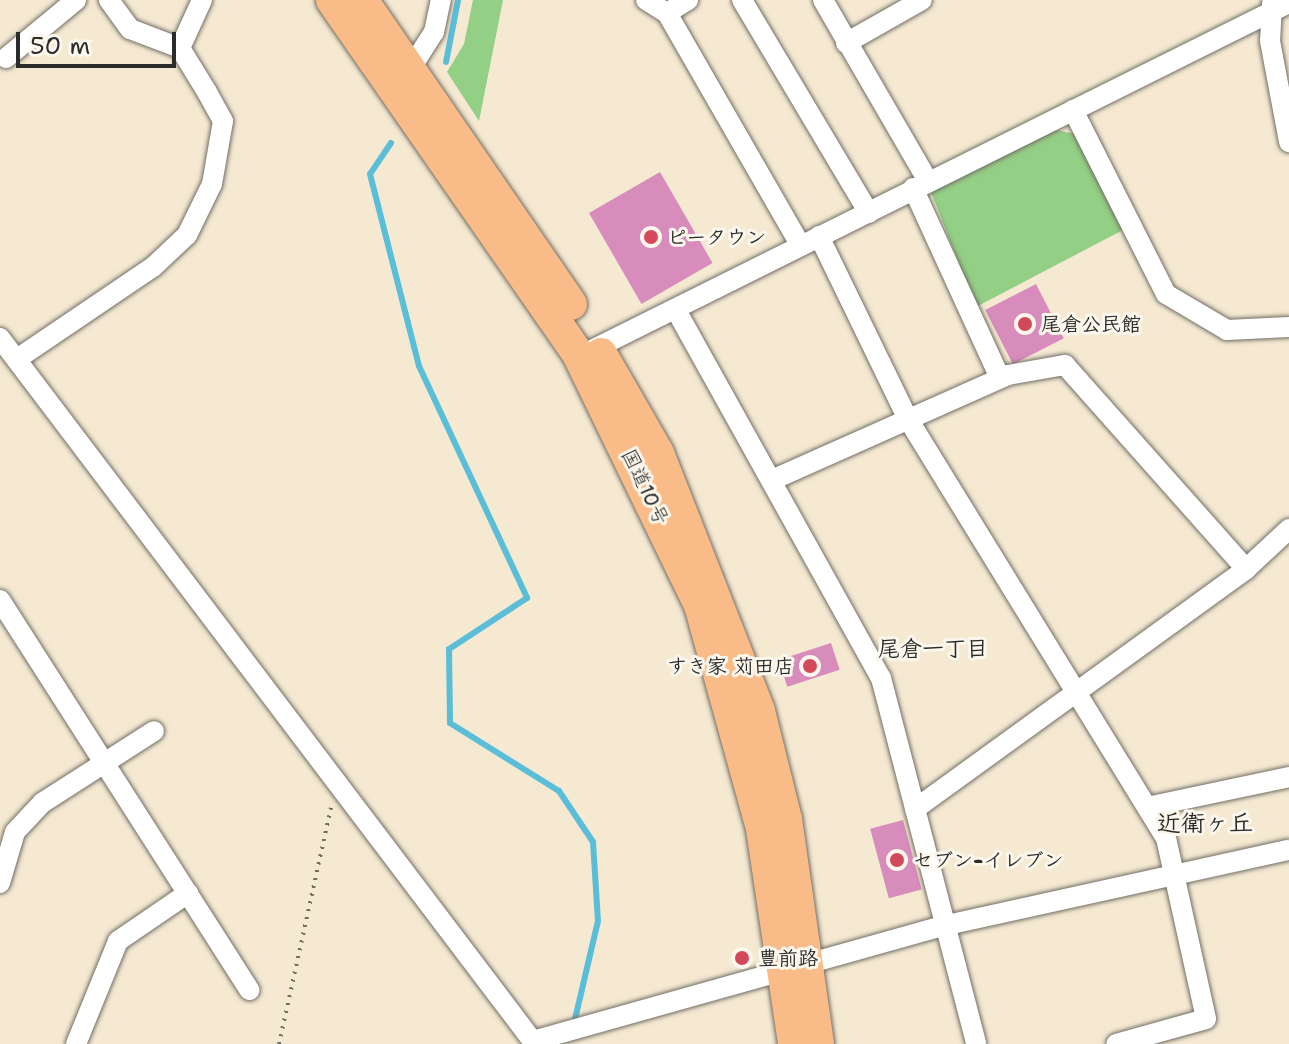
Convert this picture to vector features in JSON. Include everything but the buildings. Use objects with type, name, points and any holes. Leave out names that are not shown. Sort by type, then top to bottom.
[{"type":"highway","name":"国道10号","points":[[332,0],[658,453],[729,620],[786,819],[797,968],[794,1044]]},
{"type":"highway","name":"国道10号","points":[[362,0],[408,64],[588,352]]},
{"type":"highway","name":"国道10号","points":[[797,968],[818,1044]]},
{"type":"street","points":[[6,58],[76,0]]},
{"type":"street","points":[[17,359],[153,267],[201,212],[223,121],[180,48],[130,29],[109,0]]},
{"type":"street","points":[[180,48],[202,0]]},
{"type":"street","points":[[404,101],[408,64],[434,32],[441,0]]},
{"type":"street","points":[[646,0],[667,13],[810,240],[908,419],[1166,838],[1206,1019],[1116,1044]]},
{"type":"street","points":[[667,13],[688,0]]},
{"type":"street","points":[[742,0],[869,213]]},
{"type":"street","points":[[823,0],[921,184],[1000,378]]},
{"type":"street","points":[[846,43],[922,0]]},
{"type":"street","points":[[588,352],[869,213],[1278,4]]},
{"type":"street","points":[[1278,4],[1270,41],[1289,142]]},
{"type":"street","points":[[1073,110],[1166,294],[1227,330],[1289,327]]},
{"type":"street","points":[[676,310],[881,678],[942,926],[976,1044]]},
{"type":"street","points":[[0,338],[336,785],[534,1042],[942,926],[1174,878],[1289,850]]},
{"type":"street","points":[[772,480],[1000,378],[1065,365],[1246,569]]},
{"type":"street","points":[[915,809],[1246,569],[1289,529]]},
{"type":"street","points":[[0,600],[107,761],[249,990]]},
{"type":"street","points":[[0,883],[15,832],[42,803],[154,731]]},
{"type":"street","points":[[1147,807],[1289,777]]},
{"type":"street","points":[[76,1044],[118,941],[188,893]]},
{"type":"path","points":[[279,1044],[336,785]]},
{"type":"green space","points":[[473,0],[503,0],[479,121],[447,72],[464,44]]},
{"type":"green space","points":[[1056,130],[1076,134],[1123,230],[976,307],[931,192]]},
{"type":"waterway","points":[[446,62],[458,0]]},
{"type":"waterway","points":[[391,143],[370,174],[419,366],[527,598],[449,649],[450,723],[559,791],[593,842],[598,921],[574,1023]]},
{"type":"place","name":"ピータウン","points":[[651,237]]},
{"type":"place","name":"尾倉公民館","points":[[1025,324]]},
{"type":"place","name":"すき家 苅田店","points":[[810,666]]},
{"type":"place","name":"セブン-イレブン","points":[[897,860]]},
{"type":"place","name":"豊前路","points":[[742,958]]},
{"type":"district","name":"尾倉一丁目","points":[[933,649]]},
{"type":"district","name":"近衛ヶ丘","points":[[1205,824]]}]
